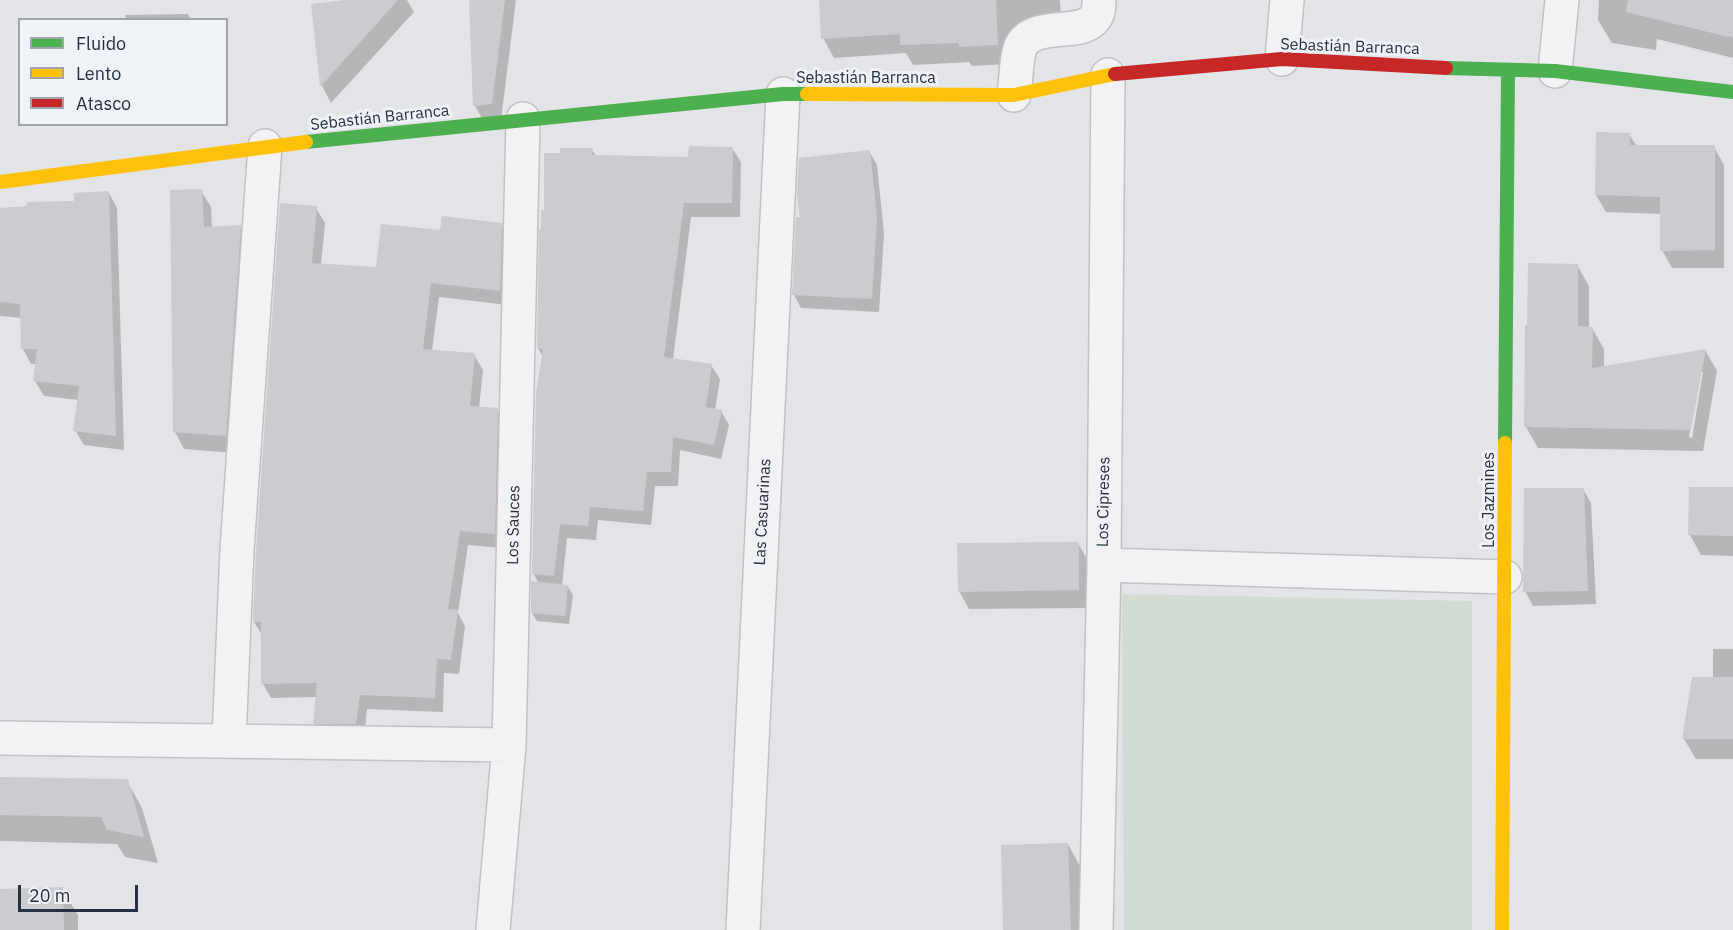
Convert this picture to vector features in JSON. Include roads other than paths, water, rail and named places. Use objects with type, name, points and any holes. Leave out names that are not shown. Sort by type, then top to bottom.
[{"type":"street","points":[[1014,95],[1020,46],[1028,37],[1036,32],[1080,28],[1093,20],[1099,9],[1099,0]]},
{"type":"street","points":[[1282,59],[1287,0]]},
{"type":"street","points":[[1555,72],[1562,0]]},
{"type":"street","name":"Sebastián Barranca","points":[[0,182],[265,146],[783,94],[1014,95],[1108,75],[1282,59],[1555,72],[1733,92]]},
{"type":"street","name":"Los Jazmines","points":[[1502,930],[1508,71]]},
{"type":"street","name":"Los Cipreses","points":[[1096,930],[1104,565],[1108,75]]},
{"type":"street","name":"Las Casuarinas","points":[[743,930],[783,94]]},
{"type":"street","name":"Los Sauces","points":[[493,930],[508,745],[523,119]]},
{"type":"street","points":[[228,740],[237,550],[265,146]]},
{"type":"street","points":[[1104,565],[1505,577]]},
{"type":"street","points":[[0,738],[508,745]]}]
